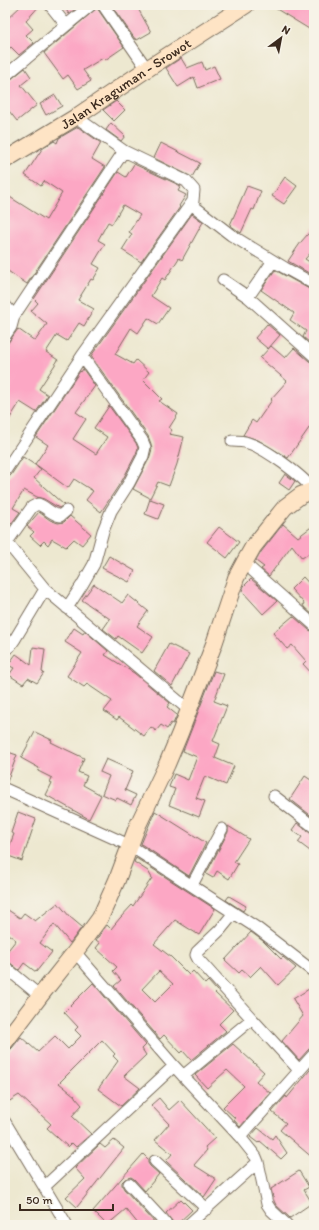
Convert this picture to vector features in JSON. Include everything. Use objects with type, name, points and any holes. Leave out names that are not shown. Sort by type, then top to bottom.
[{"type":"street","points":[[50,5],[66,25]]},
{"type":"street","points":[[5,76],[91,5]]},
{"type":"street","points":[[103,5],[147,69]]},
{"type":"street","name":"Jalan Kraguman - Srowot","points":[[5,160],[76,117],[246,5]]},
{"type":"street","points":[[5,470],[82,356],[193,201],[194,190],[186,181],[124,151],[76,117]]},
{"type":"street","points":[[5,336],[14,316],[124,151]]},
{"type":"street","points":[[191,204],[230,235],[314,284]]},
{"type":"street","points":[[248,297],[273,261]]},
{"type":"street","points":[[223,280],[248,297],[314,356]]},
{"type":"street","points":[[5,306],[14,316]]},
{"type":"street","points":[[67,608],[94,564],[103,531],[111,511],[129,483],[145,447],[142,440],[82,356]]},
{"type":"street","points":[[5,1042],[100,918],[117,880],[137,827],[167,764],[190,710],[236,578],[244,562],[253,547],[285,507],[301,495],[314,490],[308,483],[266,451],[247,443],[232,441]]},
{"type":"street","points":[[66,512],[60,516],[38,504],[32,507],[6,541],[44,589],[190,710]]},
{"type":"street","points":[[244,562],[314,625]]},
{"type":"street","points":[[5,650],[15,640],[44,589]]},
{"type":"street","points":[[5,789],[130,845],[257,928],[314,972]]},
{"type":"street","points":[[274,796],[314,827]]},
{"type":"street","points":[[192,885],[222,829]]},
{"type":"street","points":[[234,913],[220,930],[198,951],[196,955],[299,1070]]},
{"type":"street","points":[[75,952],[174,1066],[240,1137],[256,1157],[267,1204],[271,1210],[287,1225]]},
{"type":"street","points":[[5,967],[40,996]]},
{"type":"street","points":[[183,1076],[252,1019]]},
{"type":"street","points":[[240,1137],[314,1054]]},
{"type":"street","points":[[44,1187],[174,1066]]},
{"type":"street","points":[[5,1122],[67,1225]]},
{"type":"street","points":[[155,1161],[207,1209]]},
{"type":"street","points":[[188,1225],[258,1162]]},
{"type":"street","points":[[129,1184],[167,1225]]},
{"type":"building","points":[[22,5],[40,5],[26,21],[33,29],[26,35],[34,43],[19,55],[11,47],[5,52],[5,21]]},
{"type":"building","points":[[63,5],[80,5],[69,14]]},
{"type":"building","points":[[111,5],[136,5],[151,32],[137,40],[135,39]]},
{"type":"building","points":[[270,5],[306,5],[314,10],[314,32]]},
{"type":"building","points":[[97,8],[124,47],[105,60],[103,58],[83,70],[91,81],[78,89],[68,75],[63,79],[44,53]]},
{"type":"building","points":[[181,58],[187,68],[202,62],[205,70],[214,66],[220,79],[198,88],[194,77],[178,87],[166,68]]},
{"type":"building","points":[[25,68],[31,77],[21,85],[37,105],[17,121],[5,106],[5,84]]},
{"type":"building","points":[[55,95],[62,106],[46,115],[40,104]]},
{"type":"building","points":[[116,101],[125,110],[114,121],[103,110]]},
{"type":"building","points":[[111,123],[125,136],[121,141],[106,130]]},
{"type":"building","points":[[78,127],[101,143],[92,159],[105,167],[27,284],[5,269],[5,194],[46,220],[62,193],[44,181],[41,186],[25,175],[42,149],[54,141],[57,143],[59,138]]},
{"type":"building","points":[[161,143],[200,163],[192,177],[154,158]]},
{"type":"building","points":[[134,164],[181,186],[178,191],[186,195],[179,206],[180,207],[141,262],[122,250],[132,234],[129,232],[140,215],[123,205],[112,224],[108,222],[98,240],[105,244],[93,264],[100,268],[78,300],[94,309],[84,326],[79,323],[67,341],[57,335],[46,352],[58,360],[39,389],[48,395],[36,412],[20,402],[5,426],[5,347],[18,329],[35,341],[47,324],[31,311],[38,303],[34,299],[118,172],[126,177]]},
{"type":"building","points":[[285,177],[297,186],[284,204],[272,196]]},
{"type":"building","points":[[247,186],[261,191],[254,210],[252,209],[241,233],[230,225]]},
{"type":"building","points":[[192,214],[203,222],[182,260],[179,258],[165,280],[162,278],[151,296],[169,308],[158,324],[148,318],[138,333],[131,328],[115,354],[133,364],[136,360],[149,372],[143,380],[162,399],[159,401],[178,414],[169,428],[172,430],[169,434],[184,437],[177,464],[169,486],[158,482],[150,498],[133,489],[149,459],[152,449],[148,436],[91,356]]},
{"type":"building","points":[[314,227],[314,249],[305,259],[314,265],[314,276],[288,261],[301,242]]},
{"type":"building","points":[[275,270],[314,291],[314,338],[310,343],[303,337],[306,331],[290,320],[294,313],[261,290]]},
{"type":"building","points":[[267,324],[280,335],[268,349],[255,338]]},
{"type":"building","points":[[271,346],[285,358],[294,348],[309,361],[314,363],[314,421],[288,458],[258,440],[243,435],[252,420],[256,423],[272,400],[271,399],[287,381],[260,358]]},
{"type":"building","points":[[83,369],[95,386],[76,412],[86,419],[73,439],[96,454],[107,437],[94,428],[109,406],[138,448],[123,479],[101,512],[86,500],[93,491],[74,479],[68,488],[35,464],[48,445],[36,437],[80,371],[81,372]]},
{"type":"building","points":[[23,457],[41,469],[34,478],[64,505],[59,508],[24,490],[13,508],[20,512],[11,524],[5,520],[5,480],[11,475]]},
{"type":"building","points":[[285,474],[295,481],[289,490],[279,483]]},
{"type":"building","points":[[150,499],[164,504],[158,519],[145,514]]},
{"type":"building","points":[[39,512],[50,520],[58,523],[64,522],[70,516],[91,534],[82,545],[74,539],[66,547],[52,539],[48,545],[44,541],[40,545],[30,536],[34,532],[27,526]]},
{"type":"building","points":[[283,524],[298,537],[314,525],[314,550],[302,558],[292,545],[269,576],[261,569],[264,567],[256,561],[261,552]]},
{"type":"building","points":[[219,527],[239,542],[227,558],[207,542]]},
{"type":"building","points":[[109,556],[135,571],[129,582],[102,568]]},
{"type":"building","points":[[303,577],[314,589],[314,616],[304,607],[304,603],[291,589]]},
{"type":"building","points":[[251,579],[277,601],[263,614],[242,591],[244,586]]},
{"type":"building","points":[[94,584],[122,603],[128,595],[148,611],[137,626],[153,637],[142,653],[118,636],[116,639],[103,629],[110,619],[82,600]]},
{"type":"building","points":[[293,616],[309,630],[314,632],[314,676],[303,664],[306,661],[292,645],[287,649],[273,633]]},
{"type":"building","points":[[74,628],[83,634],[85,631],[108,651],[105,655],[134,673],[170,703],[167,707],[177,715],[173,724],[171,723],[167,729],[161,725],[156,731],[151,727],[144,736],[119,717],[117,720],[104,711],[112,701],[87,684],[84,687],[67,676],[82,653],[65,642]]},
{"type":"building","points":[[169,644],[189,654],[172,686],[154,671]]},
{"type":"building","points":[[33,647],[45,649],[42,672],[44,673],[37,683],[28,678],[23,684],[9,675],[14,668],[8,665],[16,654],[31,665]]},
{"type":"building","points":[[214,671],[224,674],[214,701],[227,706],[213,741],[220,744],[215,758],[234,766],[226,785],[205,776],[196,798],[205,801],[199,817],[169,805],[175,789],[169,787],[174,774],[188,780],[197,757],[183,751]]},
{"type":"building","points":[[35,732],[52,740],[51,742],[84,758],[78,772],[87,776],[83,785],[101,795],[89,819],[46,795],[52,783],[50,782],[52,778],[38,771],[39,768],[21,758]]},
{"type":"building","points":[[5,751],[17,755],[7,782],[5,782]]},
{"type":"building","points":[[106,759],[133,771],[125,790],[136,795],[131,805],[117,798],[116,800],[102,794],[109,776],[100,772]]},
{"type":"building","points":[[305,776],[314,782],[314,818],[290,799]]},
{"type":"building","points":[[155,811],[206,843],[189,876],[141,844]]},
{"type":"building","points":[[18,812],[36,819],[22,861],[6,855],[14,834],[11,833]]},
{"type":"building","points":[[297,823],[310,833],[314,834],[314,854],[298,842],[302,837],[292,830]]},
{"type":"building","points":[[228,826],[249,839],[234,862],[238,864],[229,879],[217,871],[213,878],[206,874],[228,832]]},
{"type":"building","points":[[136,858],[215,909],[199,935],[175,920],[154,944],[171,957],[189,975],[193,971],[205,984],[208,981],[217,991],[215,993],[233,1010],[219,1024],[226,1031],[191,1060],[183,1051],[181,1053],[164,1035],[160,1039],[114,986],[121,980],[113,971],[117,967],[96,948],[100,943],[96,940],[107,925],[111,929],[132,905],[133,906],[152,878],[148,871],[134,862]],"holes":[[[159,971],[173,984],[155,1002],[142,989]]]},
{"type":"building","points":[[229,896],[246,906],[243,911],[226,900]]},
{"type":"building","points":[[58,903],[70,917],[82,927],[70,943],[54,924],[40,943],[52,952],[36,972],[24,963],[19,970],[5,960],[5,954],[16,940],[5,932],[5,908],[20,918],[24,913],[35,921]]},
{"type":"building","points":[[251,932],[263,941],[281,959],[283,957],[296,968],[278,985],[261,966],[250,977],[242,970],[239,973],[225,960]]},
{"type":"building","points":[[93,983],[146,1045],[142,1049],[146,1055],[124,1076],[140,1088],[121,1106],[98,1089],[118,1061],[113,1056],[115,1054],[102,1040],[59,1083],[75,1096],[82,1105],[72,1116],[91,1134],[76,1147],[72,1143],[68,1147],[47,1128],[51,1124],[19,1095],[5,1104],[5,1075],[10,1071],[5,1066],[5,1051],[9,1051],[21,1037],[38,1052],[55,1036],[68,1049],[81,1036],[75,1030],[78,1027],[64,1012]]},
{"type":"building","points":[[309,989],[314,997],[314,1047],[309,1049],[299,1060],[282,1041],[303,1016],[293,999]]},
{"type":"building","points":[[233,1044],[264,1072],[256,1081],[270,1093],[240,1127],[234,1120],[235,1118],[223,1107],[244,1086],[227,1070],[207,1088],[195,1075]]},
{"type":"building","points":[[314,1065],[314,1159],[280,1130],[286,1123],[272,1112],[286,1096],[287,1098]]},
{"type":"building","points":[[159,1098],[169,1110],[180,1100],[215,1138],[205,1147],[207,1150],[194,1165],[216,1179],[204,1197],[166,1161],[172,1154],[155,1140],[169,1124],[151,1105]]},
{"type":"building","points":[[258,1128],[272,1139],[275,1135],[287,1153],[281,1159],[260,1141],[258,1143],[250,1137]]},
{"type":"building","points":[[114,1140],[124,1148],[77,1207],[66,1197],[85,1179],[75,1168],[100,1144],[105,1148]]},
{"type":"building","points":[[143,1154],[148,1159],[150,1166],[159,1174],[145,1191],[131,1177],[125,1179],[122,1182],[122,1185],[157,1225],[139,1225],[126,1209],[107,1225],[93,1211]]},
{"type":"building","points":[[299,1171],[309,1187],[304,1190],[312,1203],[290,1218],[276,1205],[271,1189]]},
{"type":"building","points":[[181,1199],[192,1210],[176,1225],[174,1225],[166,1213]]}]
